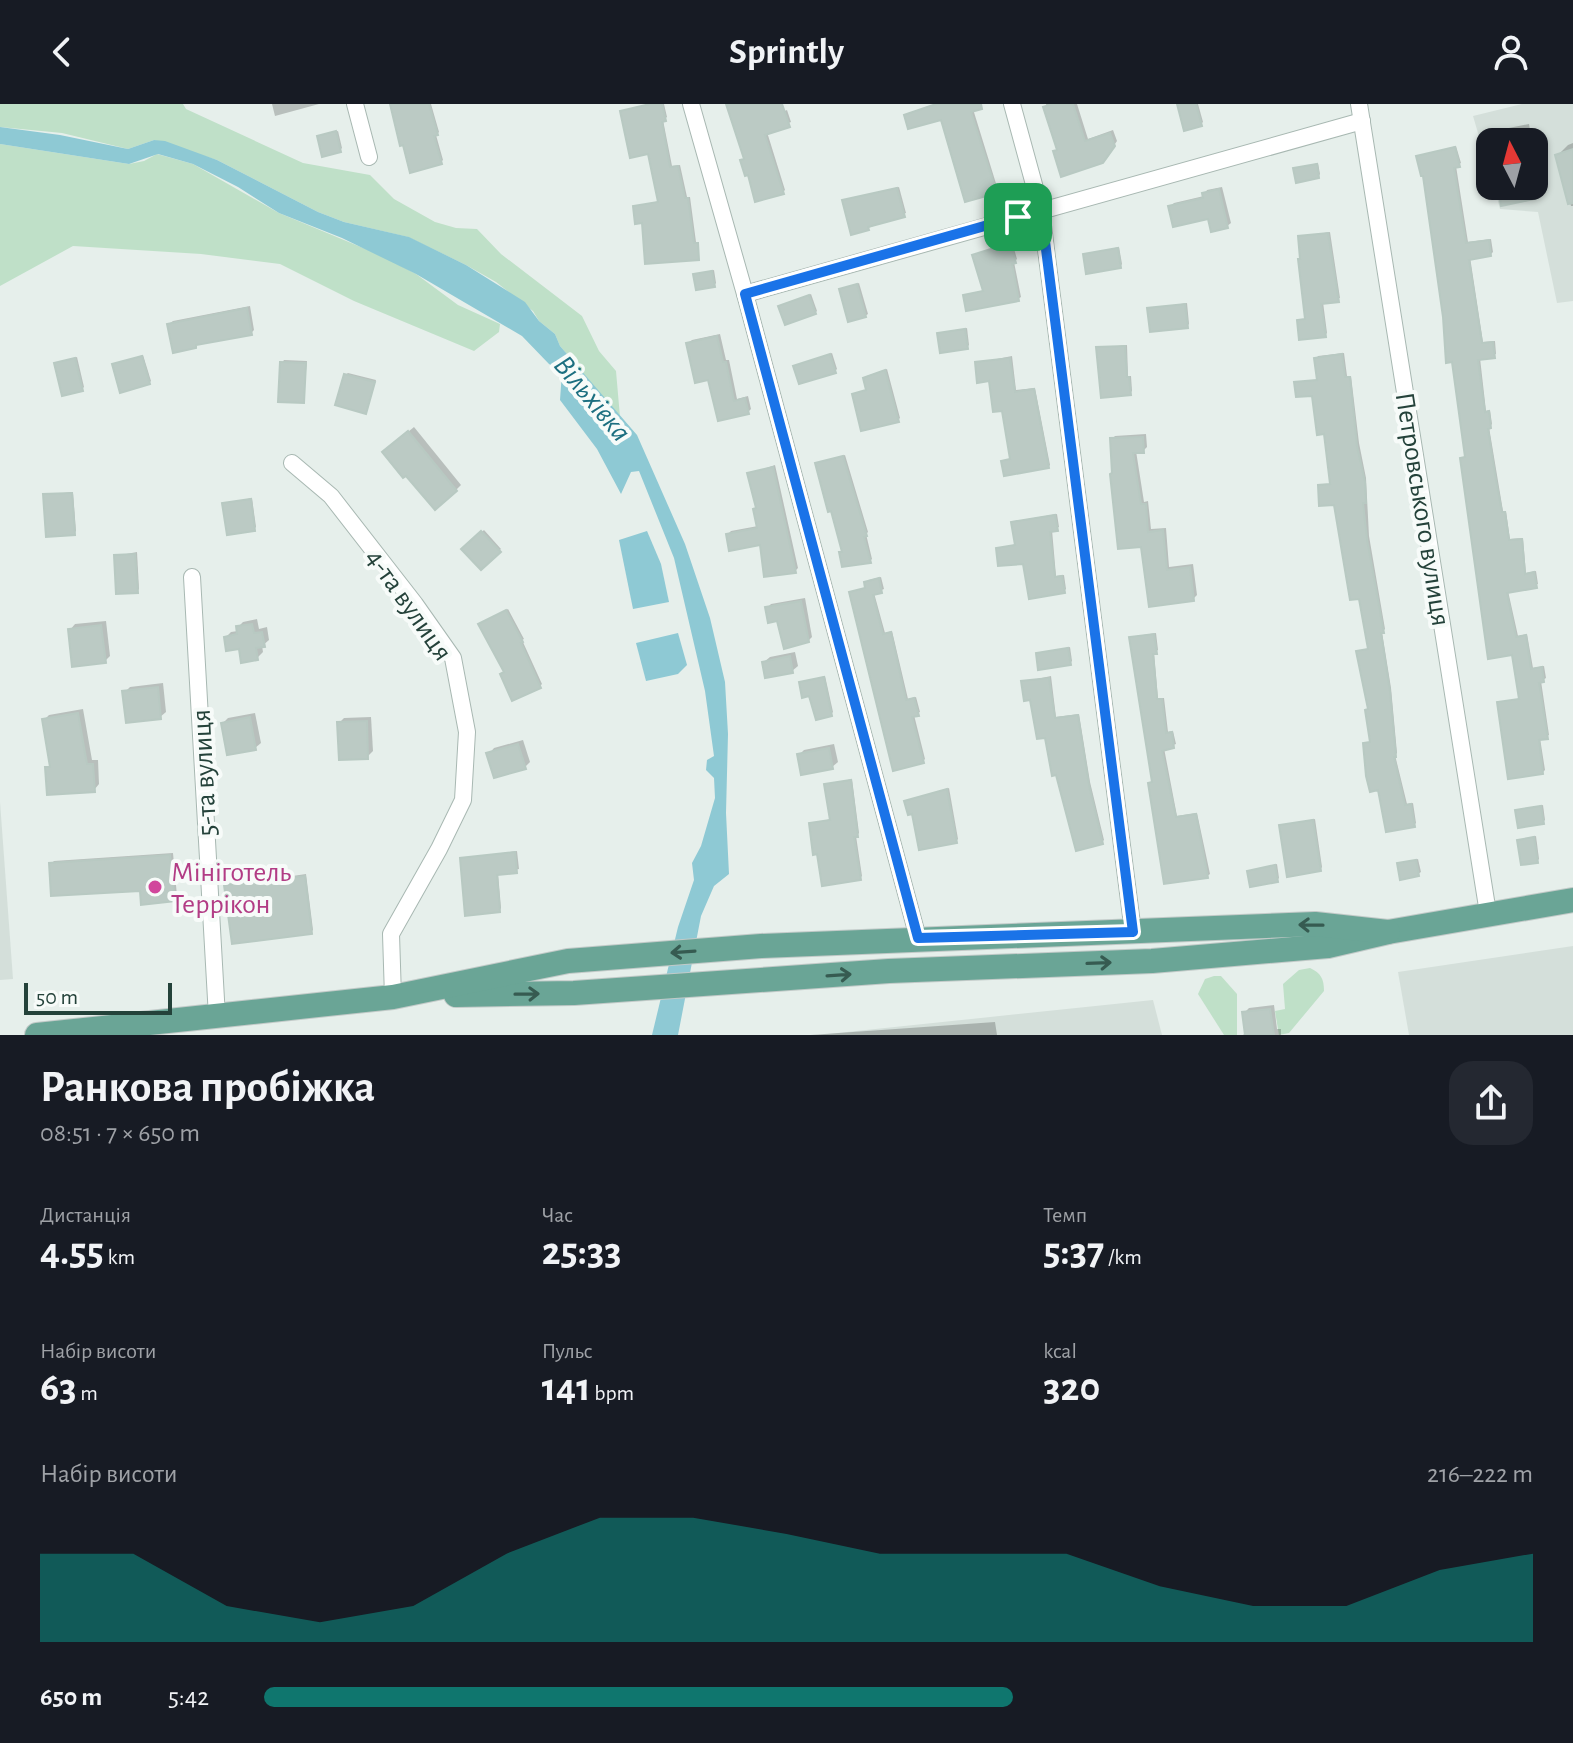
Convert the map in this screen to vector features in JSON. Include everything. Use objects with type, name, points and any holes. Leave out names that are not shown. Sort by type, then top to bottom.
[{"type":"main road","points":[[393,997],[574,993],[889,971],[1152,961],[1328,946],[1488,913],[1573,900]]},
{"type":"main road","points":[[37,1035],[393,997],[568,961],[761,946],[1315,924],[1388,932]]},
{"type":"street","points":[[355,104],[369,157]]},
{"type":"street","points":[[691,104],[918,938]]},
{"type":"street","points":[[1012,104],[1041,210],[1133,932]]},
{"type":"street","points":[[745,294],[1041,210],[1361,112]]},
{"type":"street","name":"Петровського вулиця","points":[[1361,112],[1488,913]]},
{"type":"street","name":"4-та вулиця","points":[[292,463],[331,496],[453,658],[467,732],[463,800],[391,934],[393,997]]},
{"type":"street","name":"5-та вулиця","points":[[192,577],[217,1017]]},
{"type":"shaded area","points":[[1522,104],[1573,104],[1573,301],[1557,303],[1538,212],[1500,209],[1498,200],[1548,200],[1548,128],[1477,128],[1473,116]]},
{"type":"shaded area","points":[[0,802],[13,979],[0,980]]},
{"type":"shaded area","points":[[1573,946],[1573,1035],[1409,1035],[1398,972]]},
{"type":"shaded area","points":[[1153,1000],[1162,1035],[818,1035]]},
{"type":"green space","points":[[0,104],[183,104],[186,109],[303,163],[370,175],[394,199],[435,222],[456,228],[477,229],[501,254],[582,316],[599,351],[616,371],[620,417],[560,346],[555,334],[539,321],[533,311],[496,282],[466,265],[408,237],[344,222],[318,212],[217,160],[154,140],[128,149],[62,133],[0,127]]},
{"type":"green space","points":[[0,144],[129,164],[157,154],[193,164],[279,213],[380,255],[416,274],[458,305],[500,324],[499,332],[474,351],[354,301],[280,264],[201,254],[73,246],[0,286]]},
{"type":"green space","points":[[1310,968],[1321,977],[1324,991],[1289,1033],[1279,1035],[1275,1011],[1285,1009],[1283,984],[1299,970]]},
{"type":"green space","points":[[1221,976],[1237,994],[1237,1035],[1224,1035],[1198,994],[1205,979]]},
{"type":"water","name":"Вільхівка","points":[[0,127],[128,149],[154,140],[165,141],[217,160],[318,212],[344,222],[409,237],[466,265],[525,302],[637,435],[685,544],[710,618],[725,682],[729,874],[714,886],[701,916],[678,1035],[652,1035],[678,927],[694,880],[692,863],[701,846],[715,798],[714,778],[706,770],[707,760],[714,756],[705,691],[674,558],[639,471],[631,472],[621,494],[597,449],[560,400],[562,372],[549,364],[522,336],[416,274],[342,238],[279,213],[193,164],[158,154],[129,164],[0,144]]},
{"type":"water","points":[[647,531],[661,564],[669,602],[633,609],[619,540]]},
{"type":"water","points":[[678,633],[687,665],[678,674],[646,681],[636,643]]},
{"type":"building","points":[[390,104],[429,104],[442,164],[410,173]]},
{"type":"building","points":[[662,104],[670,167],[678,166],[685,198],[688,198],[699,260],[645,264],[642,223],[635,224],[633,206],[658,202],[648,154],[630,158],[620,111]]},
{"type":"building","points":[[726,104],[782,104],[790,127],[765,135],[784,194],[755,202],[748,175],[745,176],[740,160],[744,159]]},
{"type":"building","points":[[936,104],[981,104],[982,109],[971,112],[997,193],[965,202],[941,120],[908,129],[904,115]]},
{"type":"building","points":[[1073,104],[1085,141],[1110,133],[1115,146],[1103,163],[1061,177],[1053,151],[1057,150],[1043,107]]},
{"type":"building","points":[[1177,104],[1196,104],[1202,126],[1184,131]]},
{"type":"building","points":[[336,131],[341,152],[322,157],[317,136]]},
{"type":"building","points":[[1455,147],[1460,167],[1454,168],[1466,243],[1489,240],[1491,256],[1469,260],[1482,343],[1493,342],[1495,358],[1478,360],[1485,412],[1489,411],[1491,428],[1488,429],[1496,480],[1509,540],[1522,539],[1525,574],[1534,572],[1537,588],[1507,593],[1516,637],[1526,635],[1531,669],[1542,667],[1544,682],[1539,683],[1548,739],[1539,740],[1543,774],[1508,779],[1497,702],[1519,699],[1512,655],[1488,659],[1460,458],[1465,457],[1452,362],[1446,363],[1443,317],[1423,176],[1416,156]]},
{"type":"building","points":[[1573,149],[1573,203],[1568,204],[1555,155]]},
{"type":"building","points":[[1317,164],[1319,178],[1296,183],[1293,168]]},
{"type":"building","points":[[897,188],[905,217],[851,235],[842,200]]},
{"type":"building","points":[[1219,189],[1228,228],[1211,232],[1208,219],[1173,227],[1168,206],[1203,198],[1202,193]]},
{"type":"building","points":[[1500,200],[1529,200],[1501,206]]},
{"type":"building","points":[[1328,233],[1339,302],[1321,304],[1326,337],[1299,340],[1297,320],[1305,319],[1298,236]]},
{"type":"building","points":[[1010,243],[1016,263],[1012,264],[1019,301],[966,311],[963,295],[983,291],[972,255]]},
{"type":"building","points":[[1118,248],[1121,268],[1086,274],[1083,254]]},
{"type":"building","points":[[712,271],[715,287],[696,290],[693,274]]},
{"type":"building","points":[[857,284],[866,317],[848,322],[839,289]]},
{"type":"building","points":[[809,295],[816,314],[785,325],[778,306]]},
{"type":"building","points":[[1185,304],[1188,328],[1150,332],[1147,308]]},
{"type":"building","points":[[247,308],[252,335],[196,345],[196,348],[173,353],[167,324]]},
{"type":"building","points":[[965,329],[968,349],[940,353],[937,333]]},
{"type":"building","points":[[717,336],[734,401],[745,398],[749,414],[718,421],[708,380],[695,383],[686,343]]},
{"type":"building","points":[[1125,346],[1131,395],[1101,398],[1096,347]]},
{"type":"building","points":[[830,354],[836,373],[799,384],[793,366]]},
{"type":"building","points":[[1342,354],[1345,377],[1350,377],[1357,446],[1365,482],[1366,503],[1363,503],[1384,633],[1381,633],[1390,691],[1394,757],[1405,805],[1411,804],[1415,827],[1386,832],[1378,790],[1370,792],[1366,776],[1363,743],[1370,742],[1365,710],[1368,709],[1356,651],[1368,649],[1359,599],[1350,600],[1334,505],[1319,506],[1318,485],[1330,484],[1324,434],[1317,435],[1312,396],[1296,397],[1294,382],[1317,380],[1314,358]]},
{"type":"building","points":[[142,356],[150,384],[120,393],[112,364]]},
{"type":"building","points":[[75,358],[83,391],[62,396],[54,363]]},
{"type":"building","points":[[1010,358],[1015,392],[1034,389],[1049,468],[1004,476],[1001,461],[1010,459],[1002,411],[993,412],[989,381],[977,383],[975,362]]},
{"type":"building","points":[[280,362],[306,363],[304,403],[278,402]]},
{"type":"building","points":[[885,370],[899,422],[861,431],[852,394],[866,390],[863,378]]},
{"type":"building","points":[[344,374],[375,382],[366,414],[335,405]]},
{"type":"building","points":[[408,431],[457,491],[435,510],[382,452]]},
{"type":"building","points":[[1143,437],[1144,453],[1133,453],[1141,504],[1146,504],[1148,532],[1163,530],[1167,570],[1190,567],[1194,601],[1149,607],[1141,547],[1118,549],[1110,474],[1110,438]]},
{"type":"building","points":[[843,456],[867,536],[864,537],[871,563],[842,567],[839,552],[842,552],[815,463]]},
{"type":"building","points":[[773,467],[796,573],[764,577],[760,545],[729,551],[726,534],[757,528],[753,509],[756,508],[747,473]]},
{"type":"building","points":[[72,493],[75,535],[46,537],[43,494]]},
{"type":"building","points":[[251,499],[255,531],[227,535],[222,503]]},
{"type":"building","points":[[1055,515],[1058,531],[1050,532],[1055,577],[1062,576],[1065,593],[1029,599],[1023,564],[998,566],[996,548],[1015,545],[1011,522]]},
{"type":"building","points":[[481,531],[501,552],[481,570],[461,549]]},
{"type":"building","points":[[135,554],[138,593],[116,594],[114,555]]},
{"type":"building","points":[[879,578],[882,593],[873,595],[883,634],[891,632],[906,700],[914,698],[919,716],[912,717],[924,763],[893,771],[849,592],[865,588],[864,582]]},
{"type":"building","points":[[801,601],[809,642],[784,649],[777,621],[768,623],[765,607]]},
{"type":"building","points":[[506,610],[523,642],[541,688],[512,701],[500,674],[504,672],[478,624]]},
{"type":"building","points":[[252,624],[254,633],[262,632],[265,647],[256,648],[258,660],[241,663],[239,649],[226,651],[224,637],[237,634],[236,626]]},
{"type":"building","points":[[101,625],[106,663],[72,667],[68,629]]},
{"type":"building","points":[[1154,634],[1157,699],[1162,699],[1166,733],[1172,732],[1174,748],[1162,751],[1176,817],[1196,814],[1208,878],[1164,884],[1148,783],[1152,782],[1129,637]]},
{"type":"building","points":[[1068,648],[1071,665],[1038,670],[1036,653]]},
{"type":"building","points":[[790,656],[793,673],[765,678],[762,662]]},
{"type":"building","points":[[824,677],[832,716],[816,720],[809,696],[802,698],[799,682]]},
{"type":"building","points":[[1049,678],[1055,718],[1078,715],[1089,785],[1103,844],[1076,851],[1056,775],[1052,776],[1045,738],[1037,739],[1030,700],[1024,701],[1021,681]]},
{"type":"building","points":[[158,687],[161,719],[126,723],[122,691]]},
{"type":"building","points":[[78,713],[87,764],[93,764],[95,792],[47,795],[45,767],[50,767],[42,719]]},
{"type":"building","points":[[250,717],[256,750],[227,755],[221,723]]},
{"type":"building","points":[[367,721],[368,759],[339,760],[337,722]]},
{"type":"building","points":[[518,744],[526,769],[494,778],[486,753]]},
{"type":"building","points":[[829,748],[833,769],[801,775],[797,754]]},
{"type":"building","points":[[851,780],[858,837],[854,837],[861,880],[822,886],[817,854],[813,855],[809,823],[830,820],[824,784]]},
{"type":"building","points":[[947,789],[957,843],[919,850],[912,814],[908,815],[904,801]]},
{"type":"building","points":[[1541,806],[1544,824],[1518,828],[1515,810]]},
{"type":"building","points":[[1313,820],[1321,871],[1287,877],[1279,825]]},
{"type":"building","points":[[1534,837],[1538,863],[1521,865],[1517,840]]},
{"type":"building","points":[[515,852],[517,873],[497,875],[500,912],[465,916],[460,858]]},
{"type":"building","points":[[170,855],[175,901],[141,905],[140,891],[51,896],[49,863]]},
{"type":"building","points":[[1416,860],[1419,876],[1400,880],[1397,863]]},
{"type":"building","points":[[1275,865],[1278,882],[1250,887],[1247,871]]},
{"type":"building","points":[[305,876],[312,934],[232,944],[224,885]]},
{"type":"building","points":[[1270,1009],[1274,1035],[1245,1035],[1242,1012]]},
{"type":"place","name":"Мініготель Террікон","points":[[155,887]]},
{"type":"route","points":[[1041,210],[1133,932],[918,938],[745,294],[1018,217],[1041,210]]}]
